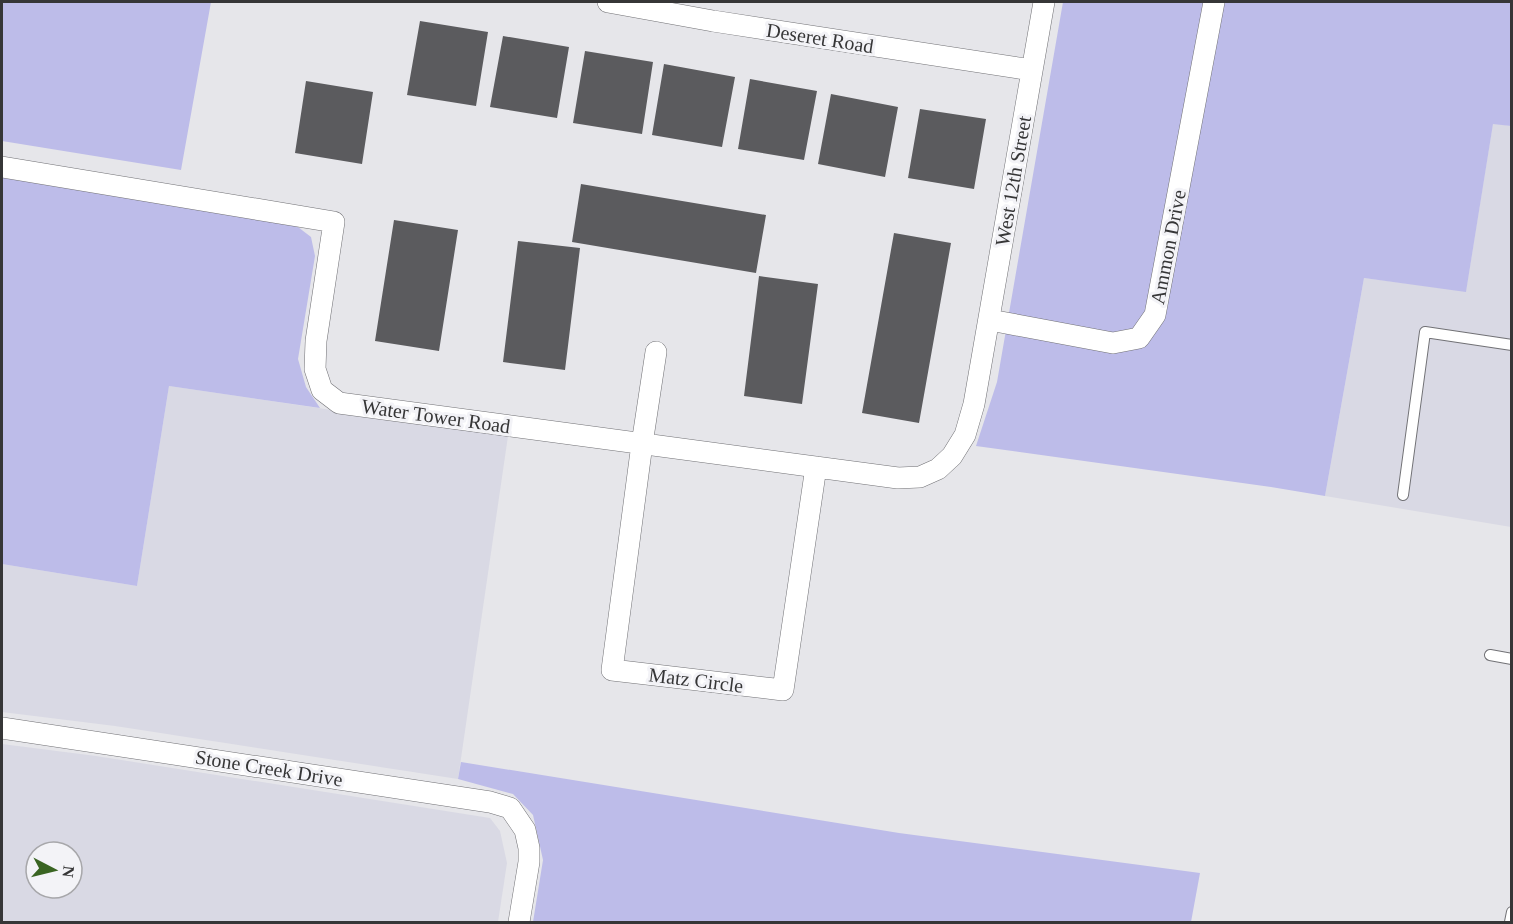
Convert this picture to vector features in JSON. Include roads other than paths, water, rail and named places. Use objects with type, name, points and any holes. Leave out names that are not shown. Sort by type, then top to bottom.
[{"type":"street","name":"Deseret Road","points":[[608,2],[713,21],[1032,70]]},
{"type":"street","name":"West 12th Street","points":[[982,361],[1044,2]]},
{"type":"street","name":"Ammon Drive","points":[[990,320],[1113,343],[1139,338],[1155,315],[1214,2]]},
{"type":"street","name":"Water Tower Road","points":[[2,167],[334,222],[316,341],[315,369],[322,390],[339,404],[898,478],[920,477],[938,469],[952,456],[965,435],[974,404],[982,361]]},
{"type":"street","points":[[642,444],[656,352]]},
{"type":"street","name":"Matz Circle","points":[[642,444],[612,670],[783,690],[816,467]]},
{"type":"street","name":"Stone Creek Drive","points":[[2,728],[490,802],[510,808],[525,830],[529,848],[519,922]]},
{"type":"lane","points":[[1403,495],[1425,332],[1512,345]]},
{"type":"lane","points":[[1490,656],[1512,659]]},
{"type":"lane","points":[[1510,922],[1512,912]]}]
